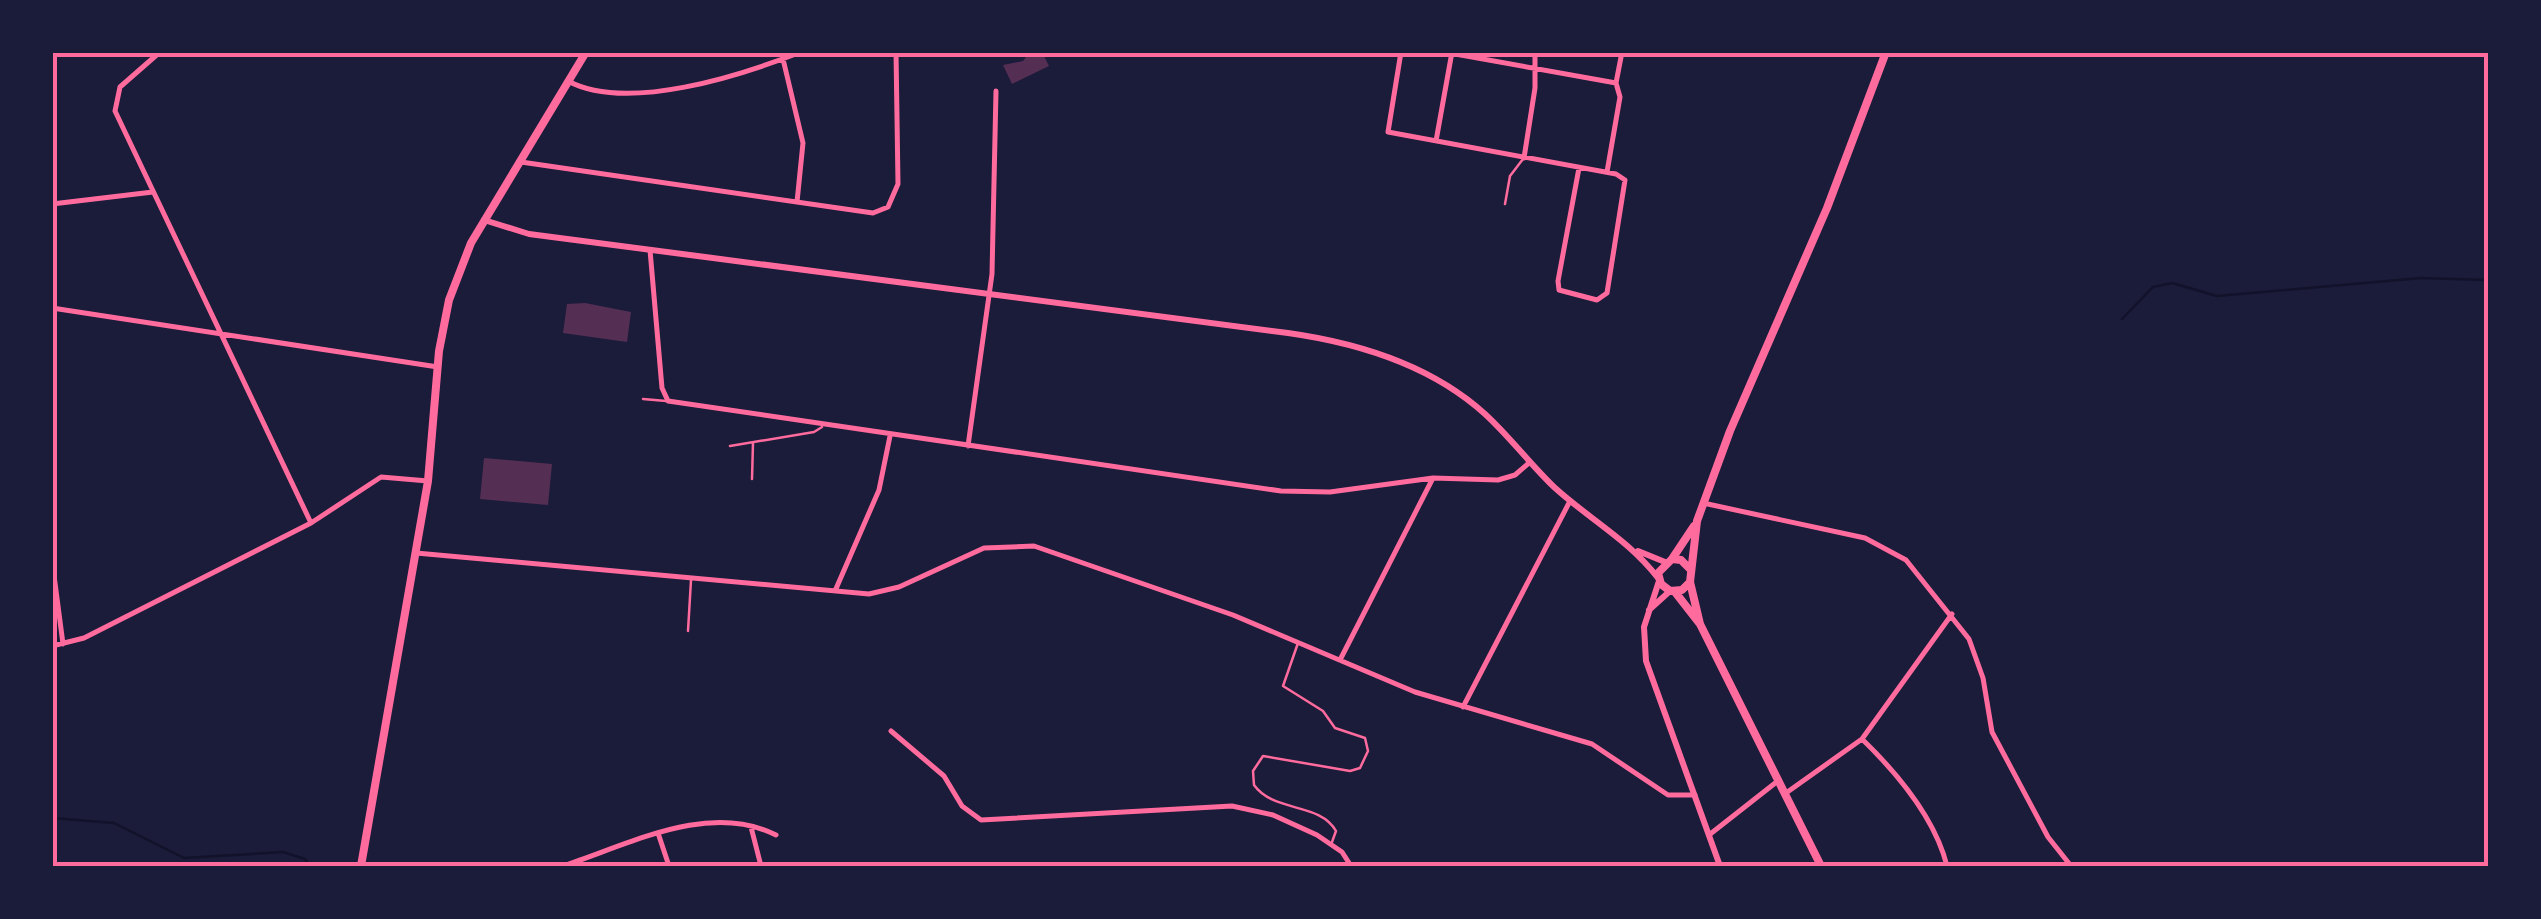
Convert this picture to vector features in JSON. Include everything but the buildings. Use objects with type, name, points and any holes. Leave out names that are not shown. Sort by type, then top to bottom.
[{"type":"main road","points":[[361,866],[428,481],[442,325],[456,273],[586,52]]},
{"type":"main road","points":[[1821,866],[1700,624],[1690,569],[1697,521],[1730,431],[1827,208],[1886,52]]},
{"type":"main road","points":[[1697,521],[1659,580],[1700,624]]},
{"type":"main road","points":[[1668,561],[1681,560],[1690,569]]},
{"type":"main road","points":[[1672,592],[1690,582]]},
{"type":"street","points":[[160,52],[130,75],[115,99],[119,121],[311,523]]},
{"type":"street","points":[[568,80],[598,91],[649,91],[717,78],[800,52]]},
{"type":"street","points":[[519,160],[873,213],[888,208],[898,184],[896,52]]},
{"type":"street","points":[[1400,52],[1388,132],[1606,172],[1622,177],[1626,187],[1607,293],[1597,300],[1559,290],[1579,168]]},
{"type":"street","points":[[1444,52],[1616,82]]},
{"type":"street","points":[[1524,158],[1535,52]]},
{"type":"street","points":[[1606,172],[1620,97],[1616,82],[1622,52]]},
{"type":"street","points":[[1436,142],[1452,53]]},
{"type":"street","points":[[783,59],[803,143],[797,202]]},
{"type":"street","points":[[968,446],[989,294],[996,90]]},
{"type":"street","points":[[52,204],[153,192]]},
{"type":"street","points":[[484,220],[518,232],[1306,336],[1374,351],[1420,371],[1467,399],[1571,501],[1636,550],[1659,580],[1644,633],[1646,661],[1720,866]]},
{"type":"street","points":[[650,250],[662,388],[668,401],[1281,491],[1330,492],[1433,478],[1498,480],[1530,462]]},
{"type":"street","points":[[52,308],[438,366]]},
{"type":"street","points":[[835,591],[878,490],[890,436]]},
{"type":"street","points":[[52,646],[154,604],[311,523],[381,477],[428,481]]},
{"type":"street","points":[[1340,660],[1433,478]]},
{"type":"street","points":[[1463,707],[1571,501]]},
{"type":"street","points":[[1704,503],[1866,538],[1906,560],[1952,614],[1978,659],[1992,732],[2004,759],[2048,837],[2072,866]]},
{"type":"street","points":[[416,553],[869,594],[899,586],[984,548],[1034,546],[1463,707],[1592,744],[1662,792],[1677,798],[1695,795]]},
{"type":"street","points":[[1636,550],[1668,561]]},
{"type":"street","points":[[52,560],[64,644]]},
{"type":"street","points":[[1648,611],[1672,592]]},
{"type":"street","points":[[1785,793],[1862,739],[1952,614]]},
{"type":"street","points":[[891,731],[944,776],[962,806],[981,820],[1232,806],[1272,815],[1331,844],[1351,866]]},
{"type":"street","points":[[1862,739],[1906,788],[1948,866]]},
{"type":"street","points":[[1709,835],[1778,780]]},
{"type":"street","points":[[563,866],[658,833],[714,823],[751,827],[776,836]]},
{"type":"street","points":[[751,827],[761,866]]},
{"type":"street","points":[[658,833],[669,866]]},
{"type":"lane","points":[[1505,204],[1510,176],[1524,158]]},
{"type":"lane","points":[[643,399],[668,401]]},
{"type":"lane","points":[[730,446],[814,432],[823,425]]},
{"type":"lane","points":[[752,479],[753,442]]},
{"type":"lane","points":[[688,631],[691,578]]},
{"type":"lane","points":[[1298,642],[1284,686],[1323,712],[1335,728],[1370,741],[1368,751],[1360,768],[1350,770],[1263,756],[1253,771],[1254,785],[1270,800],[1327,819],[1336,832],[1331,844]]},
{"type":"waterway","points":[[2122,319],[2153,287],[2172,283],[2217,296],[2421,278],[2488,280]]},
{"type":"waterway","points":[[52,818],[114,823],[184,858],[283,852],[305,859],[310,866]]}]
